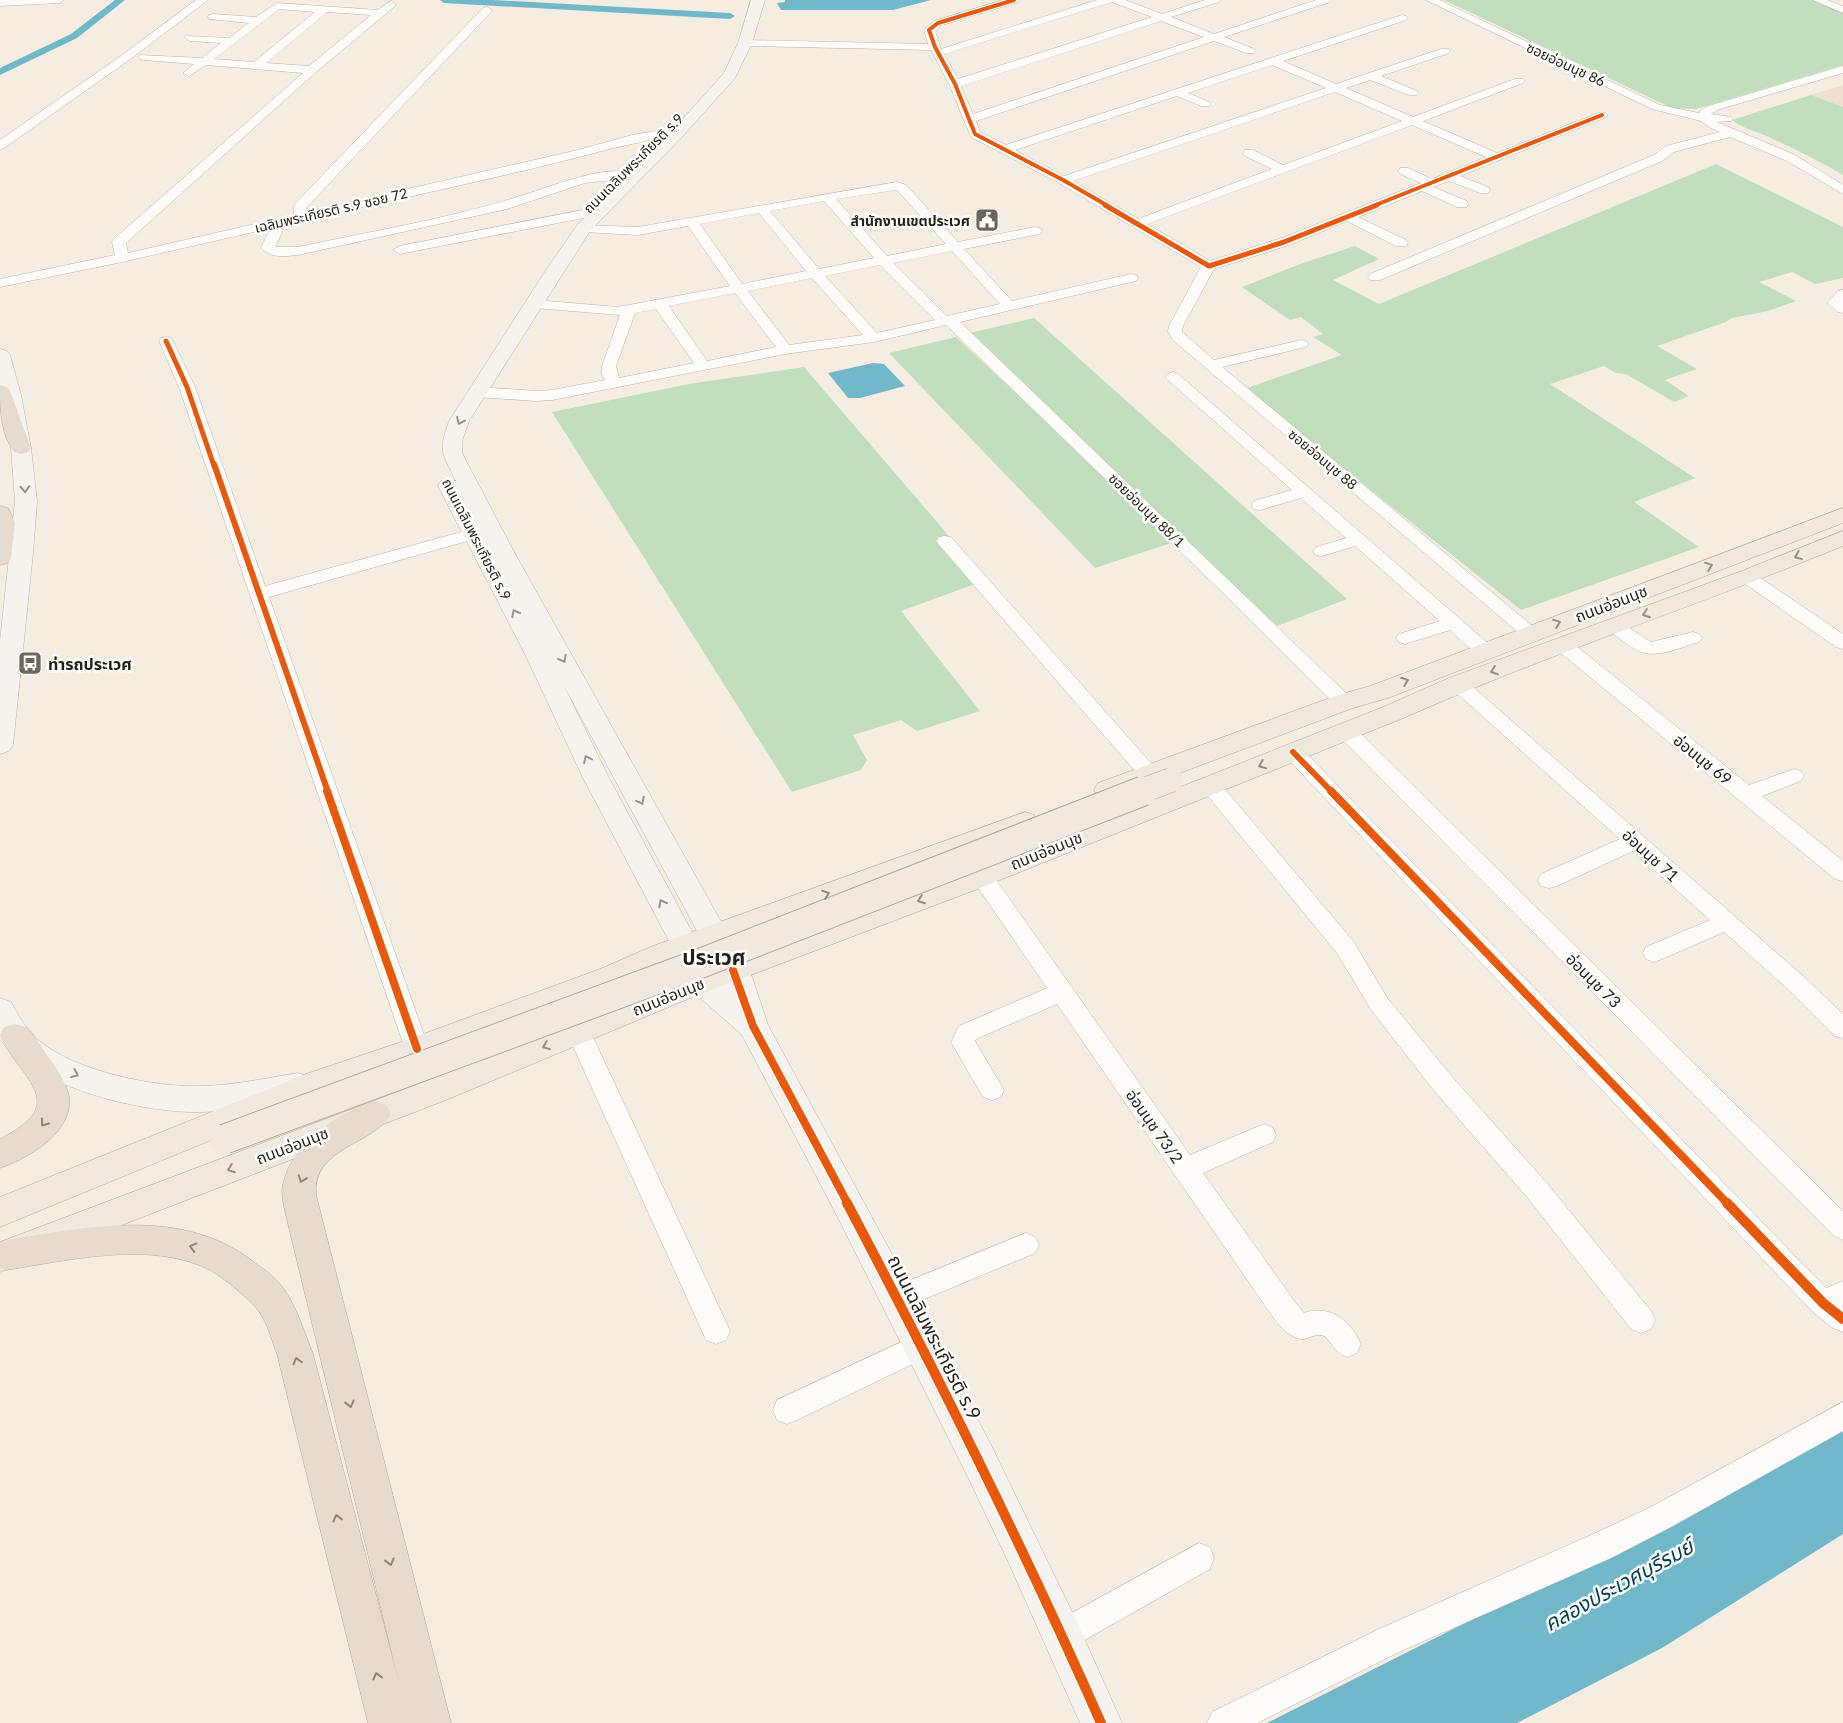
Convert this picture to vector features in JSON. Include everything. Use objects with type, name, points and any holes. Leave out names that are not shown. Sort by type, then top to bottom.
[{"type":"highway","points":[[0,391],[21,448]]},
{"type":"highway","points":[[0,513],[4,517],[4,522],[0,558]]},
{"type":"highway","points":[[0,1154],[23,1144],[43,1126],[52,1109],[54,1100],[48,1084],[7,1023]]},
{"type":"highway","points":[[375,1114],[318,1149],[307,1164],[299,1185],[300,1207],[430,1723]]},
{"type":"highway","points":[[2,1245],[119,1239],[171,1241],[213,1252],[241,1269],[270,1298],[285,1327],[295,1354],[389,1723]]},
{"type":"main road","name":"ถนนเฉลิมพระเกียรติ ร.9","points":[[746,0],[728,60],[716,77],[704,87],[662,134],[621,175],[584,221],[535,304],[459,421],[452,441],[452,453],[734,970],[752,1026],[923,1345],[1021,1543],[1101,1723]]},
{"type":"main road","name":"ถนนเฉลิมพระเกียรติ ร.9","points":[[752,1026],[708,988],[685,946],[596,778],[537,654],[453,497],[438,460],[436,442],[439,428],[450,408],[496,343],[534,279],[569,228],[584,221],[706,104],[730,74],[745,44],[758,0]]},
{"type":"main road","points":[[0,355],[11,395],[21,448],[26,501],[25,527],[0,745]]},
{"type":"main road","name":"ถนนอ่อนนุช","points":[[2,1245],[225,1139],[704,962],[1344,702],[1379,692],[1484,650],[1843,515]]},
{"type":"main road","name":"ถนนอ่อนนุช","points":[[2,1245],[375,1114],[704,981],[981,876],[1392,713],[1458,684],[1747,577],[1843,538]]},
{"type":"main road","name":"ถนนอ่อนนุช","points":[[1320,724],[1379,692]]},
{"type":"main road","name":"ถนนอ่อนนุช","points":[[0,1212],[317,1083],[417,1049],[792,907],[1160,777],[1320,724],[1392,713]]},
{"type":"main road","points":[[792,907],[781,912],[777,919],[776,925],[779,932],[795,939],[812,940]]},
{"type":"main road","points":[[610,977],[624,975],[640,981],[643,989],[641,995],[624,1014]]},
{"type":"main road","points":[[7,1023],[34,1054],[59,1067],[111,1086],[151,1095],[202,1099],[317,1083]]},
{"type":"street","points":[[0,3],[59,0]]},
{"type":"street","points":[[0,145],[125,58],[203,0]]},
{"type":"street","points":[[1014,0],[933,26],[929,30],[955,84],[975,134],[1063,180],[1210,266],[1284,242],[1602,115]]},
{"type":"street","points":[[745,44],[937,50],[1108,0]]},
{"type":"street","points":[[1116,0],[1250,52]]},
{"type":"street","points":[[955,84],[1215,0]]},
{"type":"street","points":[[969,119],[1326,0]]},
{"type":"street","name":"ซอยอ่อนนุช 86","points":[[1431,0],[1656,107],[1705,118],[1726,119],[1736,127],[1792,150],[1843,180]]},
{"type":"street","points":[[1818,0],[1843,10]]},
{"type":"street","points":[[122,258],[119,242],[312,70],[391,4]]},
{"type":"street","points":[[189,73],[277,6],[380,13]]},
{"type":"street","points":[[256,66],[326,8]]},
{"type":"street","points":[[302,217],[300,207],[487,10]]},
{"type":"street","points":[[213,18],[258,20]]},
{"type":"street","points":[[1004,150],[1402,18]]},
{"type":"street","points":[[1214,24],[1233,31]]},
{"type":"street","points":[[190,38],[231,41]]},
{"type":"street","points":[[1063,180],[1445,51]]},
{"type":"street","points":[[144,57],[312,70]]},
{"type":"street","points":[[1273,62],[1497,157]]},
{"type":"street","points":[[1705,118],[1706,111],[1716,107],[1843,69]]},
{"type":"street","points":[[1370,76],[1413,93]]},
{"type":"street","points":[[1726,119],[1726,116],[1734,112],[1843,78]]},
{"type":"street","points":[[1138,223],[1519,81]]},
{"type":"street","points":[[1178,93],[1205,104]]},
{"type":"street","name":"ซอยอ่อนนุช 86","points":[[1705,118],[1715,126],[1791,158],[1843,190]]},
{"type":"street","points":[[1375,277],[1658,158],[1670,149],[1731,133]]},
{"type":"street","name":"เฉลิมพระเกียรติ ร.9 ซอย 72","points":[[0,283],[122,258],[632,139],[662,134]]},
{"type":"street","points":[[1249,153],[1283,169]]},
{"type":"street","points":[[1404,171],[1462,204]]},
{"type":"street","points":[[282,221],[268,247],[276,252],[298,251],[507,205],[583,179],[621,175]]},
{"type":"street","points":[[1448,176],[1484,190]]},
{"type":"street","points":[[400,250],[584,221],[638,231],[893,186],[901,187],[1008,305]]},
{"type":"street","name":"ซอยอ่อนนุช 88/1","points":[[827,197],[883,260],[1224,584],[1344,702]]},
{"type":"street","points":[[762,210],[815,273],[874,338]]},
{"type":"street","points":[[1348,217],[1401,243]]},
{"type":"street","points":[[692,222],[785,350]]},
{"type":"street","points":[[535,304],[618,311],[628,310],[1035,231]]},
{"type":"street","points":[[126,236],[133,239],[139,254]]},
{"type":"street","name":"ซอยอ่อนนุช 88","points":[[1210,266],[1176,326],[1175,332],[1179,338],[1530,633]]},
{"type":"street","points":[[477,392],[536,396],[785,350],[874,338],[1008,305],[1131,278]]},
{"type":"street","points":[[1843,294],[1834,303],[1843,309]]},
{"type":"street","points":[[660,304],[703,365]]},
{"type":"street","points":[[614,382],[609,374],[609,366],[628,310]]},
{"type":"street","points":[[166,341],[187,387],[417,1049]]},
{"type":"street","points":[[1210,365],[1301,344]]},
{"type":"street","points":[[1173,377],[1484,650]]},
{"type":"street","points":[[1260,505],[1304,492]]},
{"type":"street","points":[[258,594],[472,534]]},
{"type":"street","points":[[1322,551],[1358,539]]},
{"type":"street","points":[[946,541],[1160,777]]},
{"type":"street","points":[[1747,577],[1843,643]]},
{"type":"street","points":[[1405,638],[1454,622]]},
{"type":"street","points":[[1614,626],[1646,647],[1654,648],[1693,638]]},
{"type":"street","name":"อ่อนนุช 69","points":[[1563,645],[1843,873]]},
{"type":"street","name":"อ่อนนุช 71","points":[[1458,684],[1727,922],[1843,1029]]},
{"type":"street","name":"อ่อนนุช 73","points":[[1346,731],[1843,1228]]},
{"type":"street","points":[[1293,752],[1836,1305]]},
{"type":"street","points":[[1746,794],[1794,776]]},
{"type":"street","points":[[1210,785],[1287,875],[1345,947],[1386,1012],[1445,1086],[1536,1189],[1641,1320]]},
{"type":"street","points":[[1549,880],[1636,841]]},
{"type":"street","name":"อ่อนนุช 73/2","points":[[981,876],[1286,1311],[1298,1326],[1302,1328],[1321,1322],[1335,1328],[1347,1344]]},
{"type":"street","points":[[1654,953],[1727,922]]},
{"type":"street","points":[[992,1090],[963,1042],[966,1033],[1061,992]]},
{"type":"street","points":[[579,1033],[716,1331]]},
{"type":"street","points":[[1185,1169],[1264,1135]]},
{"type":"street","points":[[898,1298],[1026,1245]]},
{"type":"street","points":[[786,1410],[923,1345]]},
{"type":"street","points":[[1223,1723],[1388,1641],[1661,1517],[1843,1416]]},
{"type":"street","points":[[1063,1635],[1199,1558]]},
{"type":"shaded area","points":[[1843,85],[1843,107],[1811,95]]},
{"type":"green space","points":[[1444,0],[1811,0],[1843,13],[1843,65],[1696,109],[1672,108]]},
{"type":"green space","points":[[1811,95],[1843,107],[1843,175],[1794,149],[1732,120]]},
{"type":"green space","points":[[1716,164],[1843,227],[1843,278],[1815,284],[1792,272],[1759,282],[1796,301],[1768,311],[1732,318],[1726,322],[1657,346],[1697,369],[1665,380],[1689,396],[1674,402],[1626,374],[1616,373],[1604,366],[1550,384],[1695,478],[1634,502],[1699,547],[1521,610],[1244,389],[1342,355],[1313,337],[1323,334],[1301,317],[1290,320],[1242,287],[1303,263],[1355,246],[1379,259],[1333,280],[1379,304]]},
{"type":"green space","points":[[1034,318],[1347,599],[1277,626],[970,333]]},
{"type":"green space","points":[[956,337],[1069,443],[1171,543],[1095,568],[889,353]]},
{"type":"green space","points":[[804,367],[949,536],[936,541],[975,584],[901,611],[980,711],[917,731],[901,720],[853,735],[867,760],[861,770],[792,792],[552,412],[689,384]]},
{"type":"water","points":[[785,0],[931,0],[893,10],[781,10],[777,3],[785,2]]},
{"type":"water","points":[[873,363],[884,364],[905,386],[860,398],[848,398],[828,373]]},
{"type":"water","name":"คลองประเวศบุรีรมย์","points":[[1843,1424],[1843,1534],[1662,1648],[1517,1723],[1267,1723],[1610,1550]]},
{"type":"waterway","points":[[0,72],[74,36],[121,0]]},
{"type":"waterway","points":[[444,0],[730,16]]},
{"type":"cycle path","points":[[1014,0],[938,23],[929,30],[935,47],[955,84],[975,134],[1063,180],[1209,266],[1284,242],[1602,115]]},
{"type":"cycle path","points":[[166,341],[187,387],[417,1049]]},
{"type":"cycle path","points":[[1293,752],[1823,1303],[1843,1319]]},
{"type":"cycle path","points":[[733,970],[753,1026],[890,1284],[978,1458],[1101,1723]]},
{"type":"place","name":"สำนักงานเขตประเวศ","points":[[987,220]]},
{"type":"place","name":"ท่ารถประเวศ","points":[[30,663]]},
{"type":"district","name":"ประเวศ","points":[[714,956]]}]
